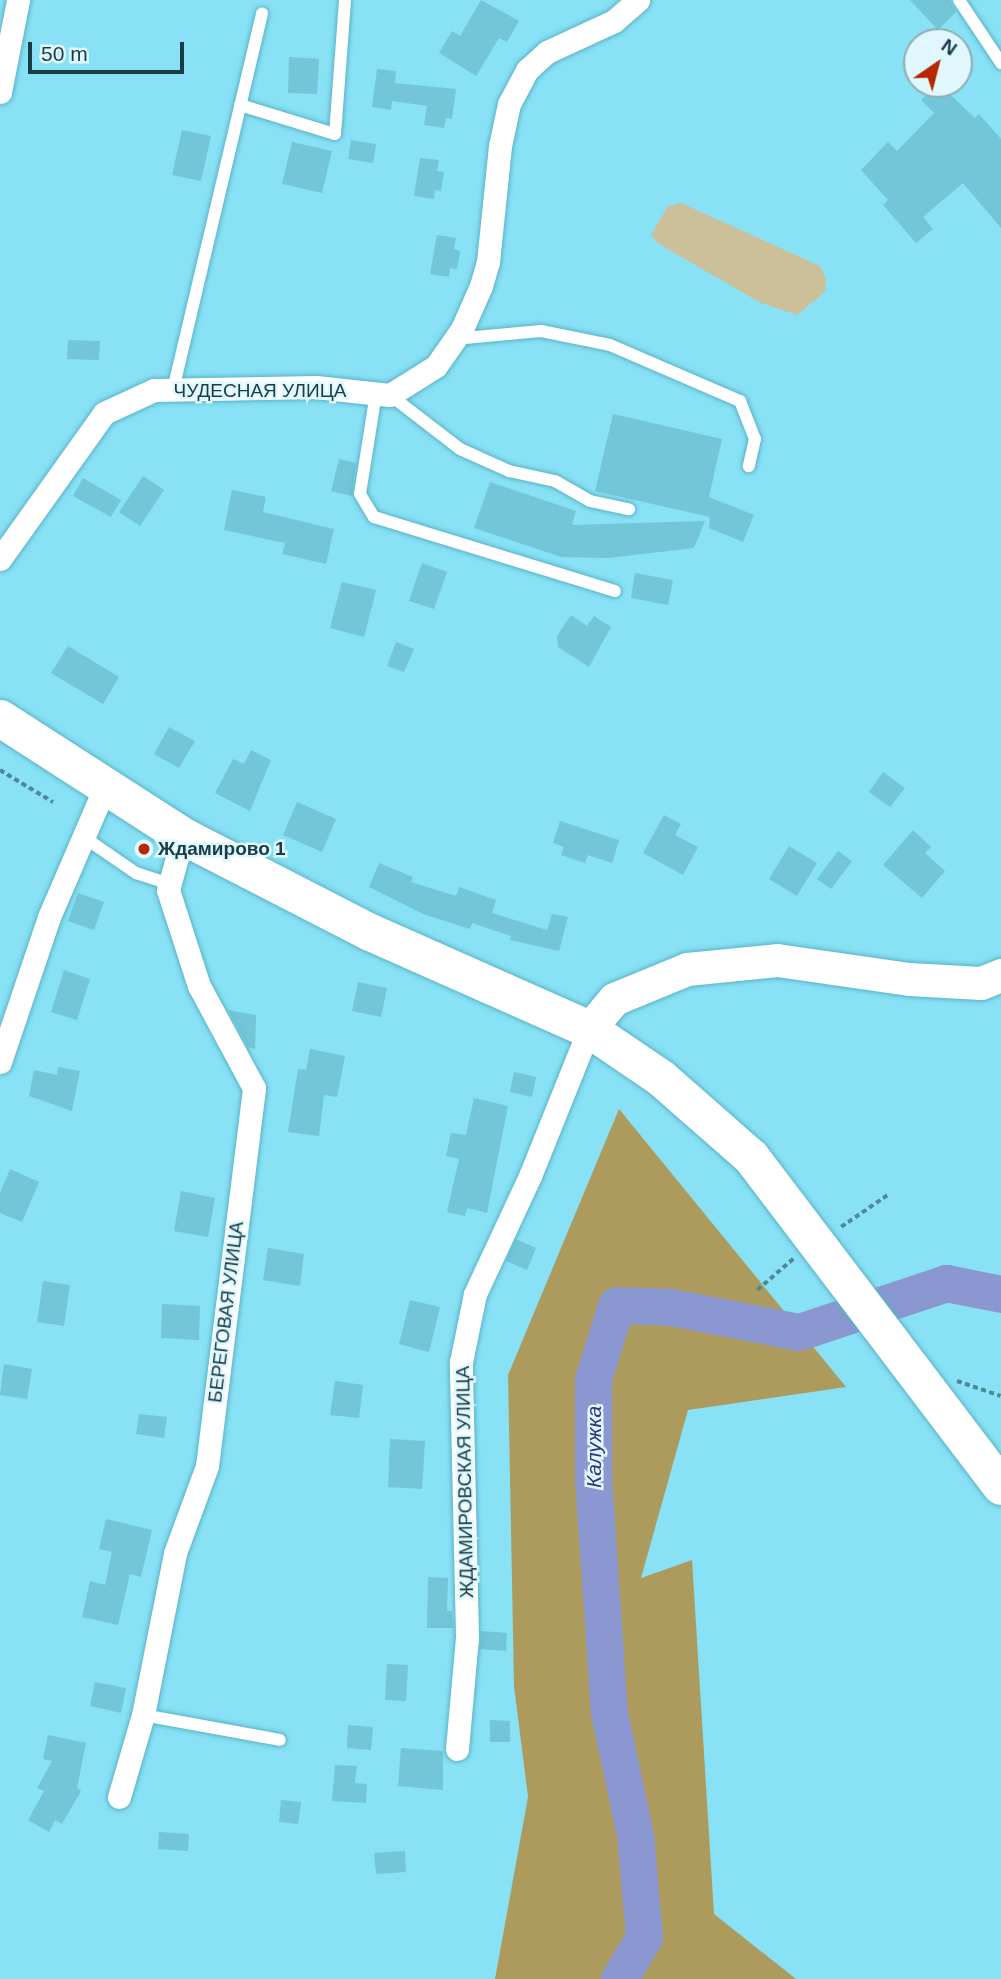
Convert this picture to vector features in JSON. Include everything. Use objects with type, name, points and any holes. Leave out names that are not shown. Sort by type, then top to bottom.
[{"type":"main road","points":[[0,718],[183,836],[370,932],[589,1029],[661,1078],[751,1157],[816,1243],[937,1380],[1001,1486]]},
{"type":"street","points":[[383,394],[436,366],[454,340],[488,262],[500,146],[509,104],[527,70],[547,52],[614,21],[638,0]]},
{"type":"street","points":[[0,92],[11,7]]},
{"type":"street","name":"ЧУДЕСНАЯ УЛИЦА","points":[[0,559],[104,413],[154,390],[316,387],[383,394]]},
{"type":"street","points":[[0,1062],[49,917],[105,787]]},
{"type":"street","points":[[170,884],[183,836]]},
{"type":"street","name":"БЕРЕГОВАЯ УЛИЦА","points":[[119,1797],[143,1715],[175,1553],[207,1466],[254,1088],[199,986],[170,884]]},
{"type":"street","points":[[589,1029],[614,999],[687,969],[776,960],[909,979],[994,980]]},
{"type":"street","name":"ЖДАМИРОВСКАЯ УЛИЦА","points":[[457,1749],[467,1636],[461,1362],[475,1294],[530,1176],[589,1029]]},
{"type":"lane","points":[[240,105],[335,135],[345,0]]},
{"type":"lane","points":[[959,0],[1001,63]]},
{"type":"lane","points":[[173,390],[262,13]]},
{"type":"lane","points":[[454,340],[541,331],[610,345],[740,401],[755,439],[749,466]]},
{"type":"lane","points":[[615,591],[374,517],[360,494],[383,394],[460,449],[509,471],[555,481],[590,501],[629,509]]},
{"type":"lane","points":[[85,838],[136,873],[170,884]]},
{"type":"lane","points":[[143,1715],[280,1740]]},
{"type":"path","points":[[0,770],[53,802]]},
{"type":"path","points":[[757,1290],[816,1243],[889,1194]]},
{"type":"path","points":[[937,1380],[1001,1396]]},
{"type":"shaded area","points":[[681,203],[820,266],[826,278],[825,292],[797,315],[761,303],[659,244],[651,235],[668,206]]},
{"type":"shaded area","points":[[619,1109],[846,1387],[688,1410],[641,1578],[692,1560],[714,1914],[796,1979],[495,1979],[528,1797],[514,1686],[508,1375]]},
{"type":"building","points":[[481,0],[519,21],[507,42],[499,38],[476,76],[439,53],[452,31],[460,36]]},
{"type":"building","points":[[910,0],[950,0],[956,12],[940,28],[936,28]]},
{"type":"building","points":[[289,57],[319,59],[317,94],[288,93]]},
{"type":"building","points":[[377,69],[396,71],[395,83],[456,89],[452,119],[446,118],[444,128],[424,125],[427,106],[392,101],[391,110],[372,107]]},
{"type":"building","points":[[954,98],[975,118],[979,114],[1001,139],[1001,228],[963,183],[923,217],[933,229],[916,243],[883,205],[888,200],[861,170],[888,142],[897,151],[934,113],[921,100]]},
{"type":"building","points":[[182,130],[211,136],[201,181],[172,175]]},
{"type":"building","points":[[351,140],[376,144],[373,163],[348,159]]},
{"type":"building","points":[[292,142],[332,151],[322,193],[282,184]]},
{"type":"building","points":[[420,158],[439,160],[437,171],[444,172],[441,191],[435,190],[434,199],[414,196]]},
{"type":"building","points":[[437,235],[456,238],[454,249],[460,251],[457,269],[450,268],[449,277],[430,274]]},
{"type":"building","points":[[68,340],[100,341],[99,360],[67,359]]},
{"type":"building","points":[[613,414],[722,439],[709,497],[754,515],[743,542],[709,528],[710,517],[595,491]]},
{"type":"building","points":[[339,459],[356,463],[352,496],[331,491]]},
{"type":"building","points":[[143,476],[164,490],[140,526],[119,512]]},
{"type":"building","points":[[83,478],[121,500],[111,517],[73,496]]},
{"type":"building","points":[[490,482],[576,511],[572,525],[705,521],[694,548],[608,558],[561,557],[474,528]]},
{"type":"building","points":[[232,490],[266,497],[263,512],[334,529],[326,564],[282,554],[285,543],[224,530]]},
{"type":"building","points":[[422,563],[447,572],[434,609],[409,601]]},
{"type":"building","points":[[635,573],[673,580],[668,605],[631,598]]},
{"type":"building","points":[[342,582],[376,590],[364,637],[330,628]]},
{"type":"building","points":[[571,615],[587,626],[594,616],[611,627],[589,667],[558,647],[557,636]]},
{"type":"building","points":[[396,642],[414,649],[404,672],[387,666]]},
{"type":"building","points":[[68,646],[119,677],[103,704],[51,673]]},
{"type":"building","points":[[169,727],[195,741],[179,768],[154,754]]},
{"type":"building","points":[[251,750],[271,760],[250,811],[215,793],[233,759],[244,764]]},
{"type":"building","points":[[883,772],[905,788],[890,807],[869,792]]},
{"type":"building","points":[[297,802],[336,819],[322,852],[283,835]]},
{"type":"building","points":[[664,815],[681,824],[675,835],[698,847],[683,875],[643,853]]},
{"type":"building","points":[[560,821],[619,840],[612,863],[588,855],[585,863],[561,855],[564,847],[553,843]]},
{"type":"building","points":[[913,830],[931,847],[925,853],[945,871],[922,898],[883,865]]},
{"type":"building","points":[[789,846],[817,863],[797,896],[769,879]]},
{"type":"building","points":[[838,851],[852,861],[831,889],[817,879]]},
{"type":"building","points":[[379,863],[413,877],[411,882],[456,896],[459,887],[496,900],[492,913],[547,930],[552,914],[568,917],[559,951],[510,940],[511,936],[472,923],[470,929],[423,914],[369,887]]},
{"type":"building","points":[[78,893],[104,902],[94,930],[68,921]]},
{"type":"building","points":[[64,970],[90,979],[77,1020],[51,1012]]},
{"type":"building","points":[[358,982],[387,988],[381,1017],[352,1011]]},
{"type":"building","points":[[228,1010],[256,1015],[255,1049],[248,1047]]},
{"type":"building","points":[[310,1049],[345,1056],[337,1097],[324,1095],[319,1136],[288,1132],[298,1069],[306,1070]]},
{"type":"building","points":[[58,1067],[80,1071],[72,1111],[29,1096],[34,1070],[57,1075]]},
{"type":"building","points":[[514,1072],[536,1077],[532,1097],[510,1092]]},
{"type":"building","points":[[474,1098],[508,1106],[487,1213],[467,1208],[465,1216],[447,1212],[459,1159],[446,1156],[451,1133],[466,1135]]},
{"type":"building","points":[[10,1169],[39,1182],[22,1222],[0,1213],[0,1193]]},
{"type":"building","points":[[181,1191],[215,1198],[208,1237],[174,1231]]},
{"type":"building","points":[[516,1239],[536,1248],[527,1270],[506,1261]]},
{"type":"building","points":[[268,1248],[304,1254],[300,1286],[263,1280]]},
{"type":"building","points":[[43,1281],[70,1285],[64,1326],[37,1322]]},
{"type":"building","points":[[410,1300],[440,1307],[429,1352],[399,1344]]},
{"type":"building","points":[[162,1304],[200,1306],[199,1340],[161,1338]]},
{"type":"building","points":[[4,1364],[32,1369],[27,1399],[0,1395]]},
{"type":"building","points":[[335,1381],[363,1385],[359,1418],[330,1415]]},
{"type":"building","points":[[139,1414],[167,1417],[164,1438],[136,1434]]},
{"type":"building","points":[[390,1439],[425,1441],[422,1489],[388,1487]]},
{"type":"building","points":[[106,1519],[152,1530],[141,1577],[130,1574],[118,1625],[82,1617],[90,1581],[105,1585],[112,1552],[99,1549]]},
{"type":"building","points":[[428,1577],[448,1578],[447,1611],[452,1611],[453,1628],[427,1628]]},
{"type":"building","points":[[481,1631],[507,1633],[506,1651],[480,1649]]},
{"type":"building","points":[[387,1664],[408,1665],[406,1701],[385,1700]]},
{"type":"building","points":[[95,1682],[126,1688],[121,1713],[90,1706]]},
{"type":"building","points":[[490,1720],[510,1721],[510,1742],[490,1742]]},
{"type":"building","points":[[348,1725],[373,1727],[371,1750],[347,1748]]},
{"type":"building","points":[[48,1735],[86,1743],[77,1788],[81,1791],[62,1824],[55,1820],[49,1832],[28,1820],[44,1791],[37,1788],[52,1761],[43,1759]]},
{"type":"building","points":[[401,1748],[443,1751],[443,1790],[398,1786]]},
{"type":"building","points":[[335,1765],[357,1766],[355,1783],[367,1784],[366,1803],[332,1801]]},
{"type":"building","points":[[281,1800],[301,1802],[298,1824],[279,1822]]},
{"type":"building","points":[[159,1832],[189,1834],[188,1851],[158,1849]]},
{"type":"building","points":[[405,1851],[406,1872],[376,1874],[374,1853]]},
{"type":"waterway","name":"Калужка","points":[[619,1979],[644,1937],[635,1835],[609,1713],[593,1477],[593,1379],[616,1305],[671,1307],[799,1332],[946,1283],[1001,1294]]},
{"type":"place","name":"Ждамирово 1","points":[[144,849]]}]
